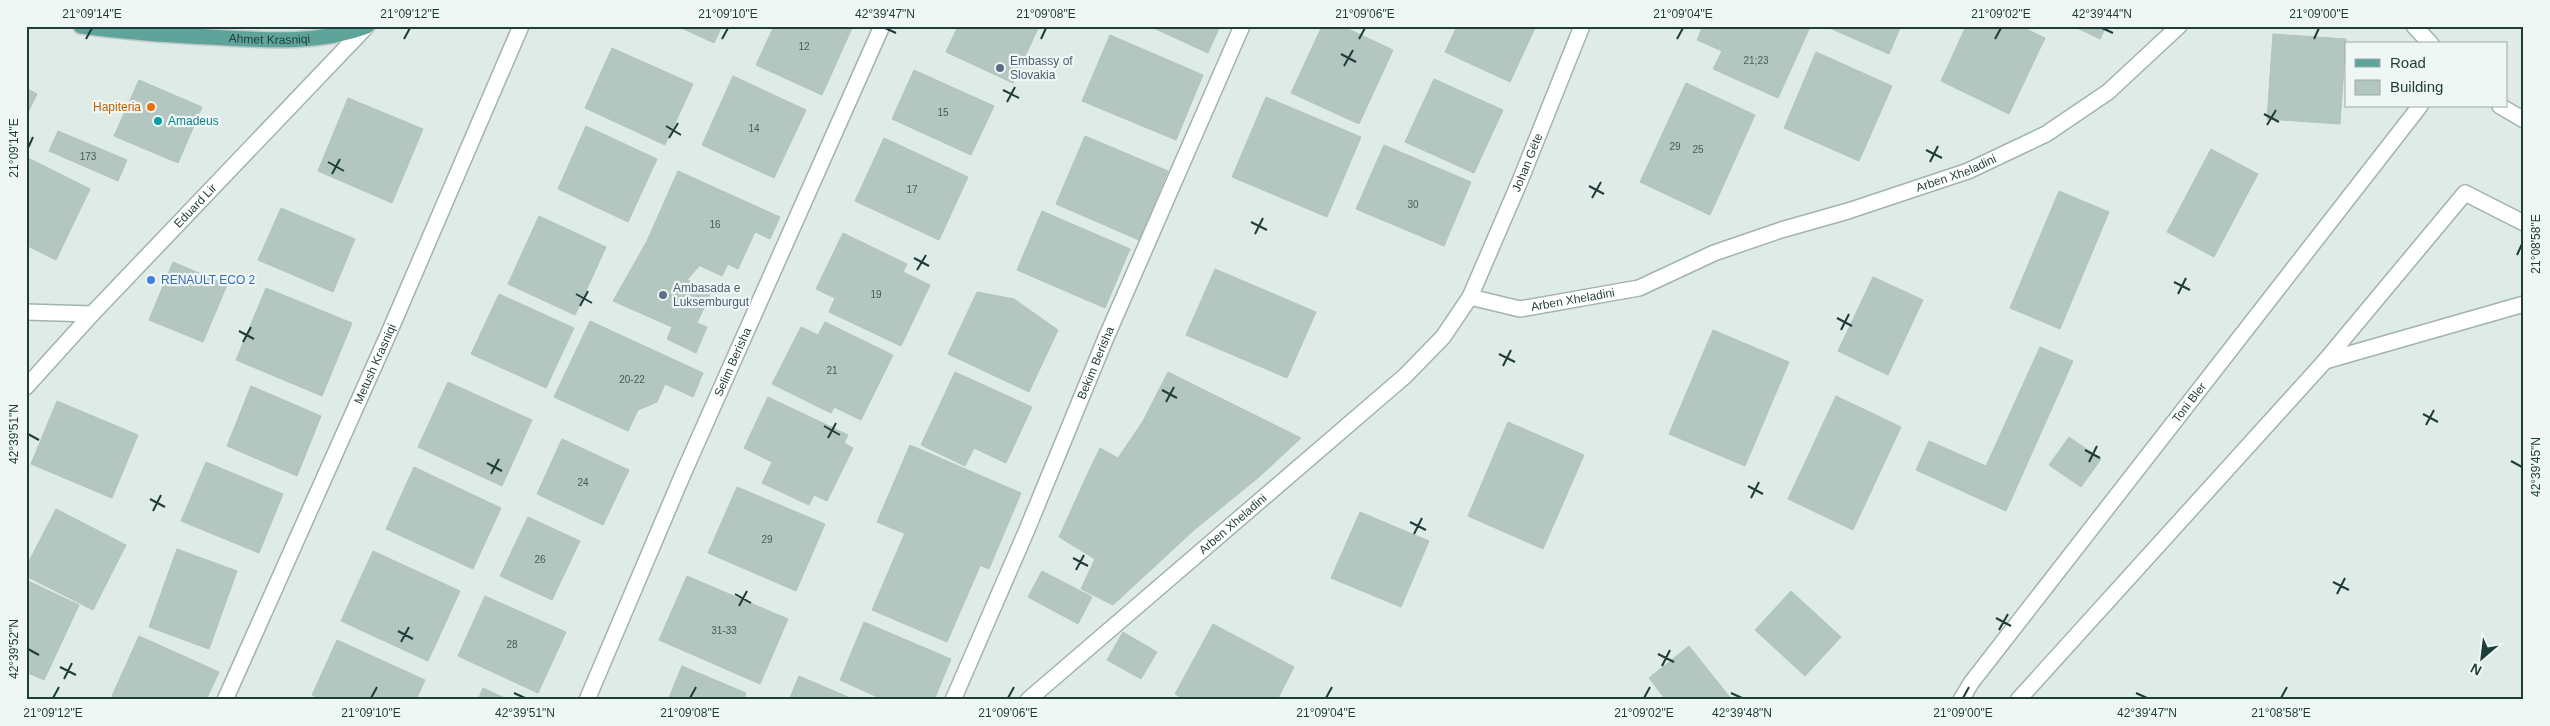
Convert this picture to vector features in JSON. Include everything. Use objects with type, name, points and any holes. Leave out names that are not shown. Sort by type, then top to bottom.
[{"type":"main road","name":"Ahmet Krasniqi","points":[[81,26],[134,33],[280,40],[321,37],[366,27]]},
{"type":"street","name":"Metush Krasniqi","points":[[225,700],[388,335],[521,26]]},
{"type":"street","name":"Selim Berisha","points":[[587,700],[687,465],[882,26]]},
{"type":"street","name":"Bekim Berisha","points":[[953,700],[1026,532],[1105,340],[1242,26]]},
{"type":"street","name":"Johan Gëte","points":[[1470,296],[1520,181],[1582,26]]},
{"type":"street","name":"Arben Xheladini","points":[[1028,700],[1405,376],[1443,337],[1470,296],[1520,309],[1639,288],[1714,254],[1772,233],[1968,171],[2046,134],[2108,92],[2179,26]]},
{"type":"street","points":[[2414,26],[2429,42]]},
{"type":"street","name":"Eduard Lir","points":[[26,387],[92,314],[366,27]]},
{"type":"street","name":"Toni Bler","points":[[1961,700],[1971,683],[2418,108]]},
{"type":"street","points":[[2503,108],[2524,120]]},
{"type":"street","points":[[2018,700],[2325,361],[2465,193],[2524,223]]},
{"type":"street","points":[[2325,361],[2524,304]]},
{"type":"street","points":[[26,312],[92,314]]},
{"type":"building","points":[[677,26],[722,26],[714,43]]},
{"type":"building","points":[[774,26],[852,28],[822,95],[756,65]]},
{"type":"building","name":"Embassy of Slovakia","points":[[958,26],[1039,26],[1013,83],[946,52]]},
{"type":"building","points":[[1149,26],[1220,26],[1208,53]]},
{"type":"building","points":[[1322,26],[1342,26],[1393,50],[1359,124],[1291,93]]},
{"type":"building","points":[[1457,26],[1532,26],[1535,28],[1510,82],[1445,52]]},
{"type":"building","points":[[1703,26],[1810,27],[1778,98],[1713,69],[1722,51],[1697,40]]},
{"type":"building","points":[[1825,26],[1901,26],[1889,54]]},
{"type":"building","points":[[1966,26],[2020,26],[2045,38],[2009,114],[1941,81]]},
{"type":"building","points":[[2073,26],[2106,26],[2100,39]]},
{"type":"building","points":[[2273,34],[2346,39],[2340,124],[2267,119]]},
{"type":"building","points":[[1110,35],[1203,75],[1176,140],[1082,101]]},
{"type":"building","points":[[612,48],[693,84],[665,145],[585,108]]},
{"type":"building","points":[[1816,52],[1892,86],[1859,161],[1784,128]]},
{"type":"building","points":[[914,70],[994,106],[971,155],[892,119]]},
{"type":"building","points":[[733,76],[806,110],[774,178],[702,145]]},
{"type":"building","points":[[1434,79],[1503,110],[1474,173],[1405,142]]},
{"type":"building","name":"Amadeus","points":[[139,80],[202,107],[178,163],[114,136]]},
{"type":"building","points":[[1686,83],[1755,115],[1710,215],[1640,182]]},
{"type":"building","points":[[26,88],[37,94],[26,116]]},
{"type":"building","points":[[1266,97],[1361,137],[1327,217],[1232,177]]},
{"type":"building","points":[[348,98],[423,129],[392,203],[318,171]]},
{"type":"building","points":[[586,126],[657,159],[628,222],[558,189]]},
{"type":"building","points":[[58,131],[127,160],[118,181],[49,151]]},
{"type":"building","points":[[1085,136],[1168,171],[1139,240],[1056,204]]},
{"type":"building","points":[[884,138],[968,177],[939,240],[855,201]]},
{"type":"building","points":[[1384,145],[1471,182],[1444,246],[1356,209]]},
{"type":"building","points":[[2211,149],[2258,174],[2214,257],[2167,232]]},
{"type":"building","points":[[26,157],[90,189],[56,260],[26,245]]},
{"type":"building","points":[[678,171],[780,217],[770,239],[755,232],[738,269],[728,264],[722,276],[647,241]]},
{"type":"building","points":[[2059,191],[2109,212],[2060,329],[2010,308]]},
{"type":"building","points":[[281,208],[355,239],[333,292],[258,260]]},
{"type":"building","points":[[1042,211],[1130,249],[1105,308],[1017,270]]},
{"type":"building","points":[[539,216],[606,247],[575,315],[508,284]]},
{"type":"building","points":[[843,233],[907,264],[903,272],[930,285],[901,346],[829,312],[835,298],[816,289]]},
{"type":"building","name":"Ambasada e Luksemburgut","points":[[647,241],[700,265],[687,280],[712,290],[697,323],[707,327],[696,353],[667,339],[672,327],[613,301]]},
{"type":"building","points":[[173,262],[227,285],[203,342],[149,320]]},
{"type":"building","points":[[1215,269],[1316,312],[1287,378],[1186,335]]},
{"type":"building","points":[[1873,277],[1923,300],[1888,375],[1838,351]]},
{"type":"building","points":[[266,288],[352,323],[322,396],[236,360]]},
{"type":"building","points":[[977,292],[1014,299],[1058,330],[1029,392],[948,354]]},
{"type":"building","points":[[499,294],[574,328],[546,388],[471,354]]},
{"type":"building","points":[[590,321],[703,373],[693,397],[665,384],[657,402],[638,410],[628,431],[554,397]]},
{"type":"building","points":[[825,322],[893,355],[861,420],[834,407],[831,413],[772,384],[801,327],[818,335]]},
{"type":"building","points":[[1713,330],[1789,362],[1745,466],[1669,434]]},
{"type":"building","points":[[2040,347],[2073,361],[2006,511],[1916,470],[1929,441],[1986,466]]},
{"type":"building","points":[[955,372],[1032,407],[1006,463],[974,448],[965,466],[921,445]]},
{"type":"building","points":[[1168,372],[1301,438],[1259,477],[1143,421]]},
{"type":"building","points":[[448,382],[532,420],[502,486],[418,447]]},
{"type":"building","points":[[251,386],[321,416],[297,476],[227,446]]},
{"type":"building","points":[[1836,396],[1901,427],[1853,530],[1788,499]]},
{"type":"building","points":[[768,397],[848,435],[844,443],[853,448],[827,501],[814,495],[809,505],[762,483],[772,462],[744,448]]},
{"type":"building","points":[[57,401],[138,435],[112,498],[31,464]]},
{"type":"building","points":[[1143,421],[1259,477],[1194,530],[1087,475],[1100,448],[1118,458]]},
{"type":"building","points":[[1508,422],[1584,455],[1543,549],[1468,516]]},
{"type":"building","points":[[2069,437],[2101,459],[2081,487],[2049,465]]},
{"type":"building","points":[[562,439],[629,470],[603,525],[537,494]]},
{"type":"building","points":[[910,445],[1021,493],[989,569],[877,522]]},
{"type":"building","points":[[206,462],[283,494],[259,553],[181,521]]},
{"type":"building","points":[[414,467],[501,508],[473,569],[386,529]]},
{"type":"building","points":[[1087,475],[1194,530],[1113,605],[1081,589],[1095,559],[1059,537]]},
{"type":"building","points":[[737,487],[825,524],[796,591],[708,553]]},
{"type":"building","points":[[56,509],[126,545],[93,610],[26,576],[26,567]]},
{"type":"building","points":[[1360,512],[1429,541],[1401,607],[1331,578]]},
{"type":"building","points":[[528,517],[580,541],[552,600],[500,576]]},
{"type":"building","points":[[905,533],[980,566],[947,642],[872,610]]},
{"type":"building","points":[[177,549],[237,571],[209,649],[149,627]]},
{"type":"building","points":[[373,551],[460,591],[428,661],[341,621]]},
{"type":"building","points":[[1042,571],[1092,597],[1078,624],[1028,597]]},
{"type":"building","points":[[687,576],[788,619],[760,684],[659,640]]},
{"type":"building","points":[[26,580],[79,605],[44,680],[26,672]]},
{"type":"building","points":[[1791,591],[1841,637],[1805,676],[1755,630]]},
{"type":"building","points":[[485,596],[566,632],[538,693],[458,656]]},
{"type":"building","points":[[864,622],[951,659],[934,700],[884,700],[840,680]]},
{"type":"building","points":[[1213,624],[1294,667],[1277,700],[1186,700],[1175,694]]},
{"type":"building","points":[[1123,632],[1157,652],[1141,679],[1107,660]]},
{"type":"building","points":[[139,636],[219,672],[206,700],[121,700],[112,696]]},
{"type":"building","points":[[337,640],[425,680],[416,700],[323,700],[312,695]]},
{"type":"building","points":[[1689,646],[1732,700],[1666,700],[1649,678]]},
{"type":"building","points":[[682,666],[746,693],[743,700],[668,700]]},
{"type":"building","points":[[799,676],[855,700],[789,700]]},
{"type":"building","points":[[483,688],[509,700],[478,700]]},
{"type":"place","name":"Embassy of Slovakia","points":[[1000,68]]},
{"type":"place","name":"Hapiteria","points":[[151,107]]},
{"type":"place","name":"Amadeus","points":[[158,121]]},
{"type":"place","name":"RENAULT ECO 2","points":[[151,280]]},
{"type":"place","name":"Ambasada e Luksemburgut","points":[[663,295]]}]
